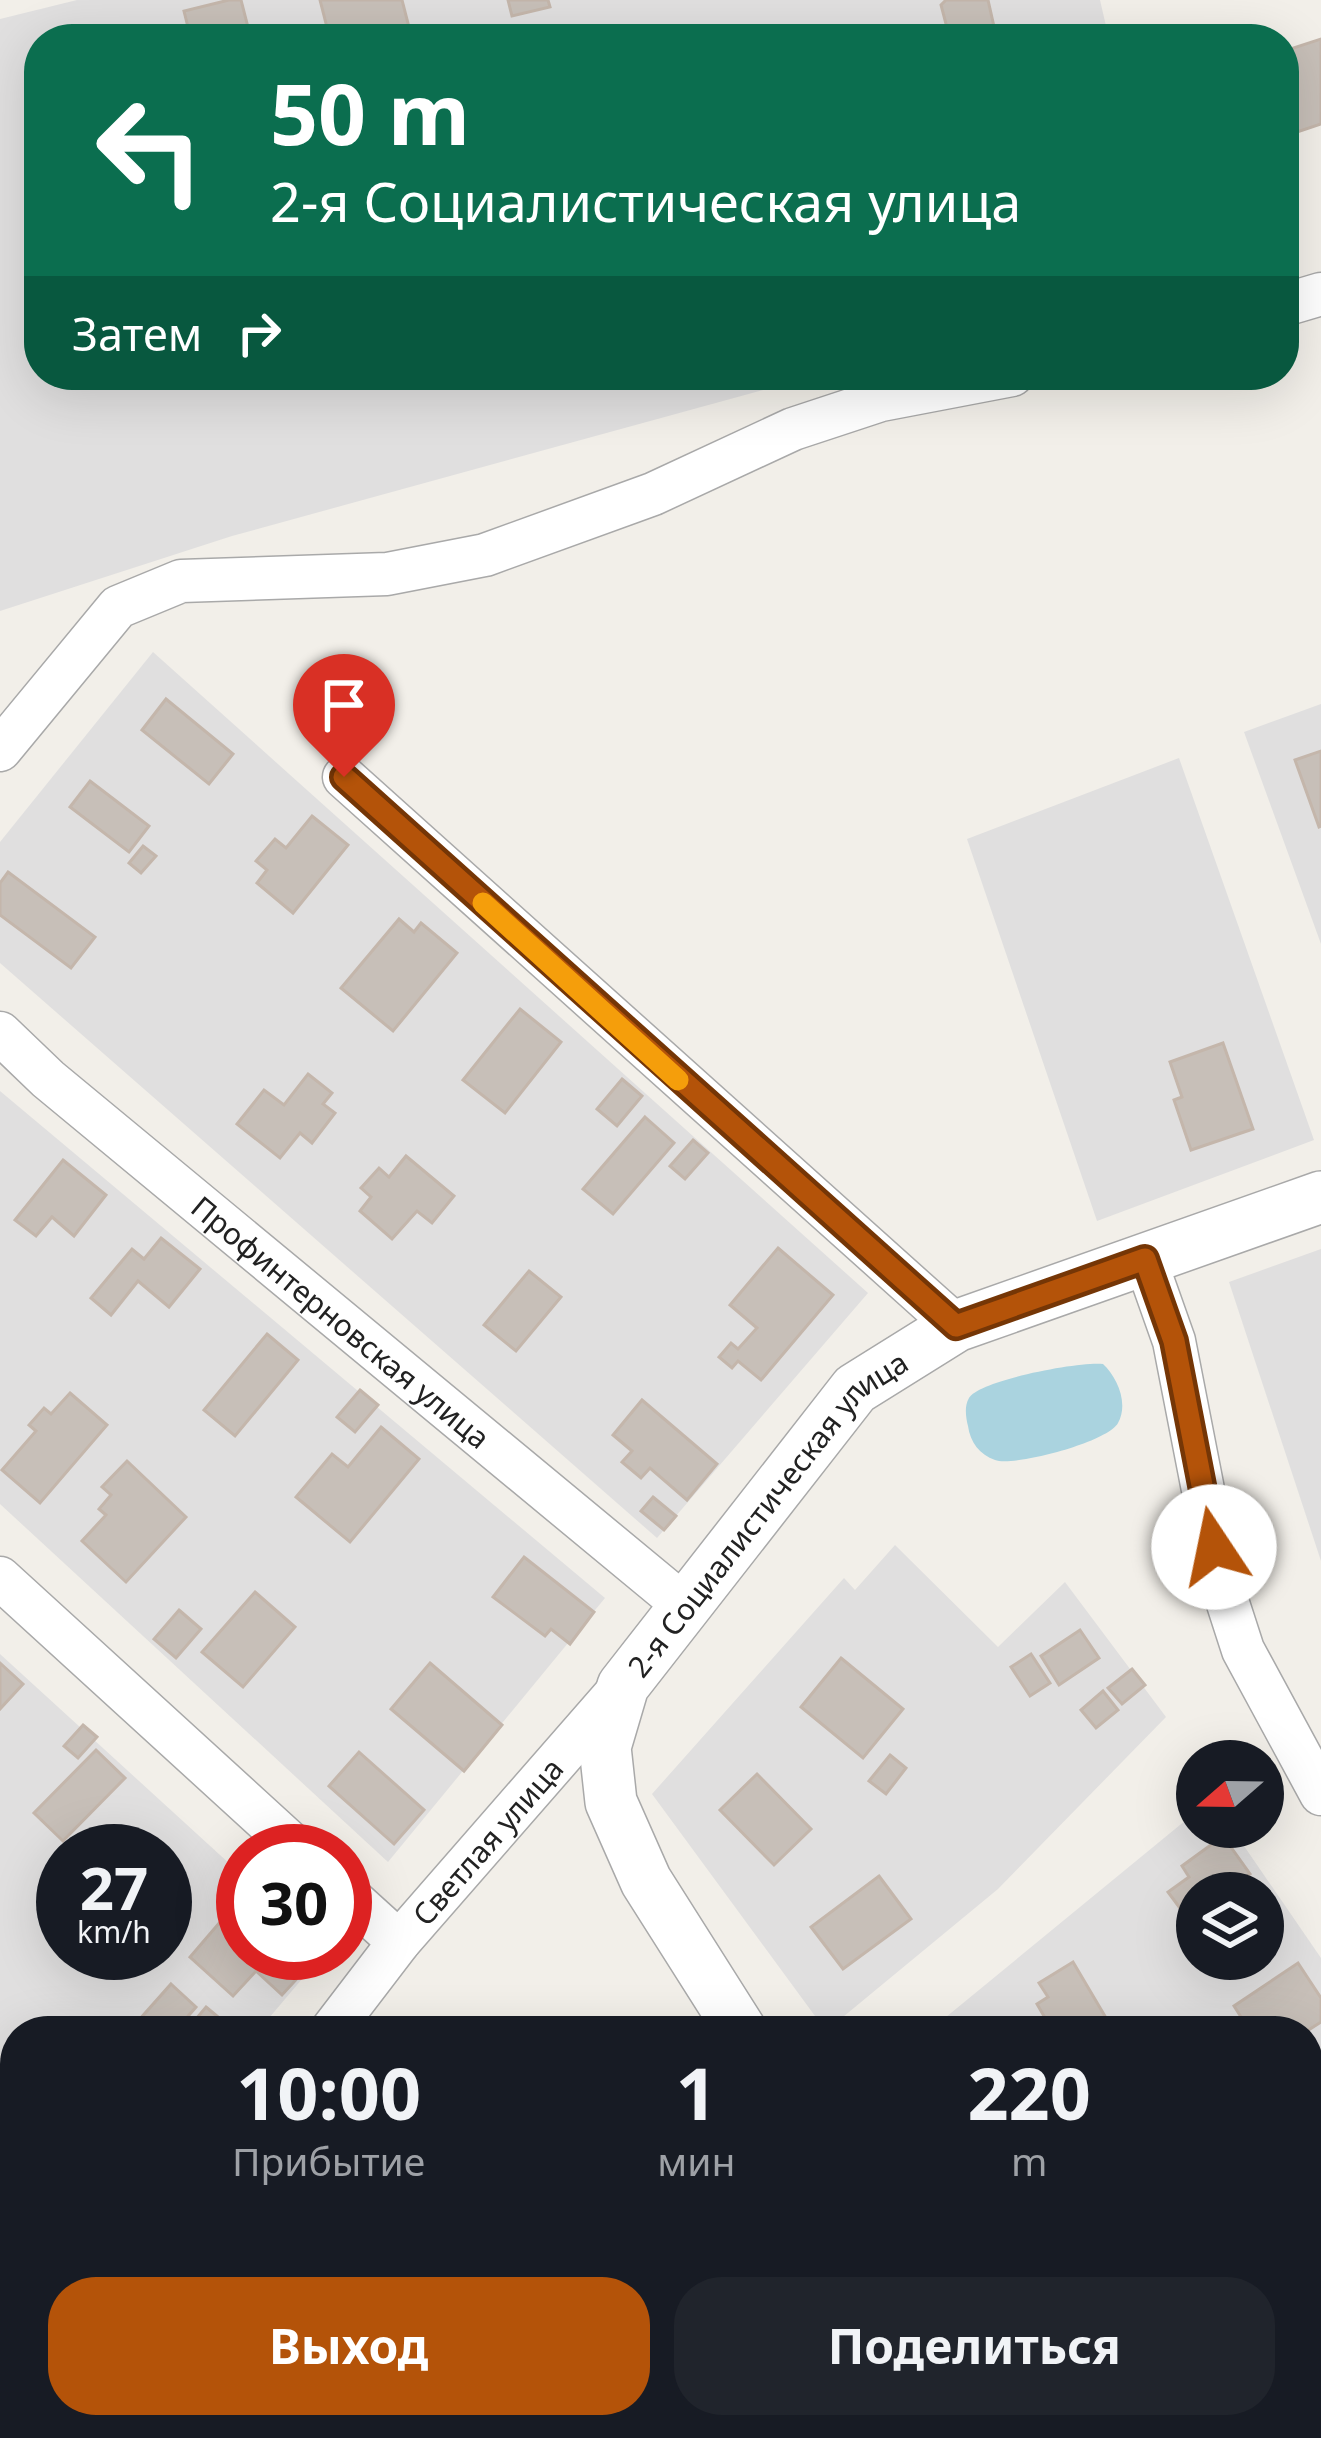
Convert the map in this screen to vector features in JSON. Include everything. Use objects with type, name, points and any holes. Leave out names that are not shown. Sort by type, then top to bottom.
[{"type":"street","points":[[0,750],[118,608],[181,581],[387,574],[484,555],[653,494],[793,429],[881,400],[933,390]]},
{"type":"street","points":[[344,777],[956,1326]]},
{"type":"street","name":"Профинтерновская улица","points":[[0,1033],[48,1079],[685,1606]]},
{"type":"street","name":"2-я Социалистическая улица","points":[[622,1686],[855,1389],[956,1326],[1321,1197]]},
{"type":"street","points":[[1145,1259],[1174,1341],[1221,1582],[1235,1627],[1288,1739],[1321,1794]]},
{"type":"street","points":[[0,1578],[269,1824]]},
{"type":"street","points":[[622,1686],[605,1747],[611,1802],[646,1881],[732,2016]]},
{"type":"street","name":"Светлая улица","points":[[372,1918],[399,1942],[622,1686]]},
{"type":"street","points":[[342,2016],[399,1942]]},
{"type":"shaded area","points":[[77,0],[1100,0],[1106,24],[24,24],[24,390],[763,390],[232,536],[0,611],[0,19]]},
{"type":"shaded area","points":[[153,652],[868,1293],[657,1538],[0,963],[0,842]]},
{"type":"shaded area","points":[[1321,704],[1321,944],[1244,732]]},
{"type":"shaded area","points":[[1179,758],[1314,1140],[1097,1221],[967,839]]},
{"type":"shaded area","points":[[0,1091],[605,1598],[388,1862],[372,1847],[372,1824],[347,1824],[0,1504]]},
{"type":"shaded area","points":[[1321,1249],[1321,1561],[1229,1282]]},
{"type":"shaded area","points":[[895,1545],[998,1647],[1065,1582],[1166,1717],[998,1889],[844,2016],[815,2016],[652,1794],[844,1578],[855,1590]]},
{"type":"shaded area","points":[[0,1654],[186,1824],[36,1824],[36,1980],[192,1980],[192,1829],[216,1851],[216,1980],[301,1980],[271,2016],[0,2016]]},
{"type":"shaded area","points":[[1176,1828],[1176,1848],[1245,1848],[1262,1872],[1176,1872],[1176,1980],[1284,1980],[1284,1904],[1321,1958],[1321,2016],[947,2016]]},
{"type":"water","points":[[1103,1364],[1122,1399],[1121,1415],[1111,1430],[1080,1445],[1021,1460],[995,1460],[973,1442],[966,1408],[977,1391],[1032,1373]]},
{"type":"building","points":[[241,0],[247,24],[187,24],[184,11]]},
{"type":"building","points":[[320,0],[402,0],[408,24],[326,24]]},
{"type":"building","points":[[508,0],[548,0],[550,7],[512,16]]},
{"type":"building","points":[[946,0],[988,0],[993,24],[946,24],[941,5]]},
{"type":"building","points":[[1321,39],[1321,124],[1299,131],[1299,46]]},
{"type":"building","points":[[166,699],[233,754],[209,784],[142,730]]},
{"type":"building","points":[[1321,751],[1321,826],[1319,827],[1295,760]]},
{"type":"building","points":[[90,781],[149,826],[129,852],[70,807]]},
{"type":"building","points":[[312,816],[348,845],[293,913],[257,883],[267,870],[256,861],[275,839],[286,848]]},
{"type":"building","points":[[143,846],[156,856],[141,873],[129,863]]},
{"type":"building","points":[[8,872],[95,937],[71,968],[0,915],[0,883]]},
{"type":"building","points":[[399,919],[414,932],[421,923],[457,953],[393,1031],[341,988]]},
{"type":"building","points":[[520,1009],[561,1042],[505,1113],[463,1080]]},
{"type":"building","points":[[1223,1043],[1253,1129],[1191,1150],[1174,1100],[1182,1097],[1170,1062]]},
{"type":"building","points":[[308,1074],[332,1093],[323,1104],[335,1113],[312,1143],[300,1133],[280,1158],[237,1124],[264,1090],[284,1105]]},
{"type":"building","points":[[622,1079],[642,1096],[617,1126],[597,1109]]},
{"type":"building","points":[[645,1117],[674,1143],[613,1214],[583,1189]]},
{"type":"building","points":[[693,1140],[708,1153],[685,1179],[670,1166]]},
{"type":"building","points":[[406,1156],[454,1196],[432,1223],[417,1211],[392,1239],[360,1211],[371,1197],[361,1188],[379,1168],[389,1177]]},
{"type":"building","points":[[63,1160],[106,1195],[74,1236],[52,1217],[36,1236],[15,1220]]},
{"type":"building","points":[[161,1238],[200,1269],[169,1307],[138,1281],[111,1315],[91,1298],[132,1249],[144,1259]]},
{"type":"building","points":[[778,1248],[833,1295],[761,1380],[738,1361],[732,1368],[719,1357],[731,1343],[738,1349],[757,1328],[730,1305]]},
{"type":"building","points":[[529,1271],[561,1297],[516,1351],[484,1325]]},
{"type":"building","points":[[267,1334],[298,1360],[235,1436],[204,1410]]},
{"type":"building","points":[[360,1390],[378,1405],[355,1432],[337,1417]]},
{"type":"building","points":[[70,1393],[107,1425],[40,1503],[2,1470],[36,1431],[29,1425],[44,1408],[51,1414]]},
{"type":"building","points":[[642,1400],[717,1464],[687,1500],[650,1468],[641,1478],[622,1462],[632,1451],[613,1435]]},
{"type":"building","points":[[381,1427],[419,1459],[350,1542],[296,1497],[332,1454],[348,1467]]},
{"type":"building","points":[[127,1461],[186,1517],[126,1582],[82,1541],[106,1515],[99,1509],[111,1495],[102,1487]]},
{"type":"building","points":[[653,1497],[676,1516],[664,1530],[641,1511]]},
{"type":"building","points":[[524,1557],[594,1612],[570,1644],[551,1629],[545,1636],[493,1597]]},
{"type":"building","points":[[255,1592],[295,1627],[243,1687],[202,1652]]},
{"type":"building","points":[[179,1610],[201,1629],[176,1658],[154,1639]]},
{"type":"building","points":[[1080,1630],[1099,1658],[1059,1685],[1041,1656]]},
{"type":"building","points":[[1031,1654],[1050,1683],[1030,1696],[1011,1667]]},
{"type":"building","points":[[841,1658],[903,1709],[863,1758],[801,1707]]},
{"type":"building","points":[[0,1663],[23,1684],[0,1709]]},
{"type":"building","points":[[430,1663],[502,1725],[464,1771],[391,1709]]},
{"type":"building","points":[[1132,1669],[1145,1685],[1122,1704],[1108,1688]]},
{"type":"building","points":[[1103,1691],[1118,1710],[1096,1728],[1081,1710]]},
{"type":"building","points":[[83,1725],[97,1737],[78,1758],[64,1746]]},
{"type":"building","points":[[96,1750],[125,1778],[80,1824],[45,1824],[34,1813]]},
{"type":"building","points":[[359,1752],[424,1810],[394,1844],[329,1786]]},
{"type":"building","points":[[890,1755],[906,1768],[886,1794],[869,1781]]},
{"type":"building","points":[[757,1774],[811,1829],[774,1865],[720,1810]]},
{"type":"building","points":[[1207,1848],[1232,1848],[1249,1872],[1186,1872],[1182,1866]]},
{"type":"building","points":[[879,1876],[911,1919],[843,1969],[811,1927]]},
{"type":"building","points":[[216,1927],[216,1980],[248,1980],[233,1996],[192,1959]]},
{"type":"building","points":[[1073,1962],[1105,2016],[1044,2016],[1037,2004],[1048,1997],[1039,1983]]},
{"type":"building","points":[[1298,1963],[1321,1998],[1321,2016],[1240,2016],[1234,2006],[1273,1980],[1284,1980],[1284,1972]]},
{"type":"building","points":[[266,1980],[296,1980],[282,1995]]},
{"type":"building","points":[[171,1984],[196,2007],[188,2016],[143,2016]]},
{"type":"slow traffic","points":[[483,903],[678,1080]]},
{"type":"route","points":[[344,777],[956,1326],[1145,1259],[1174,1341],[1214,1547]]}]
